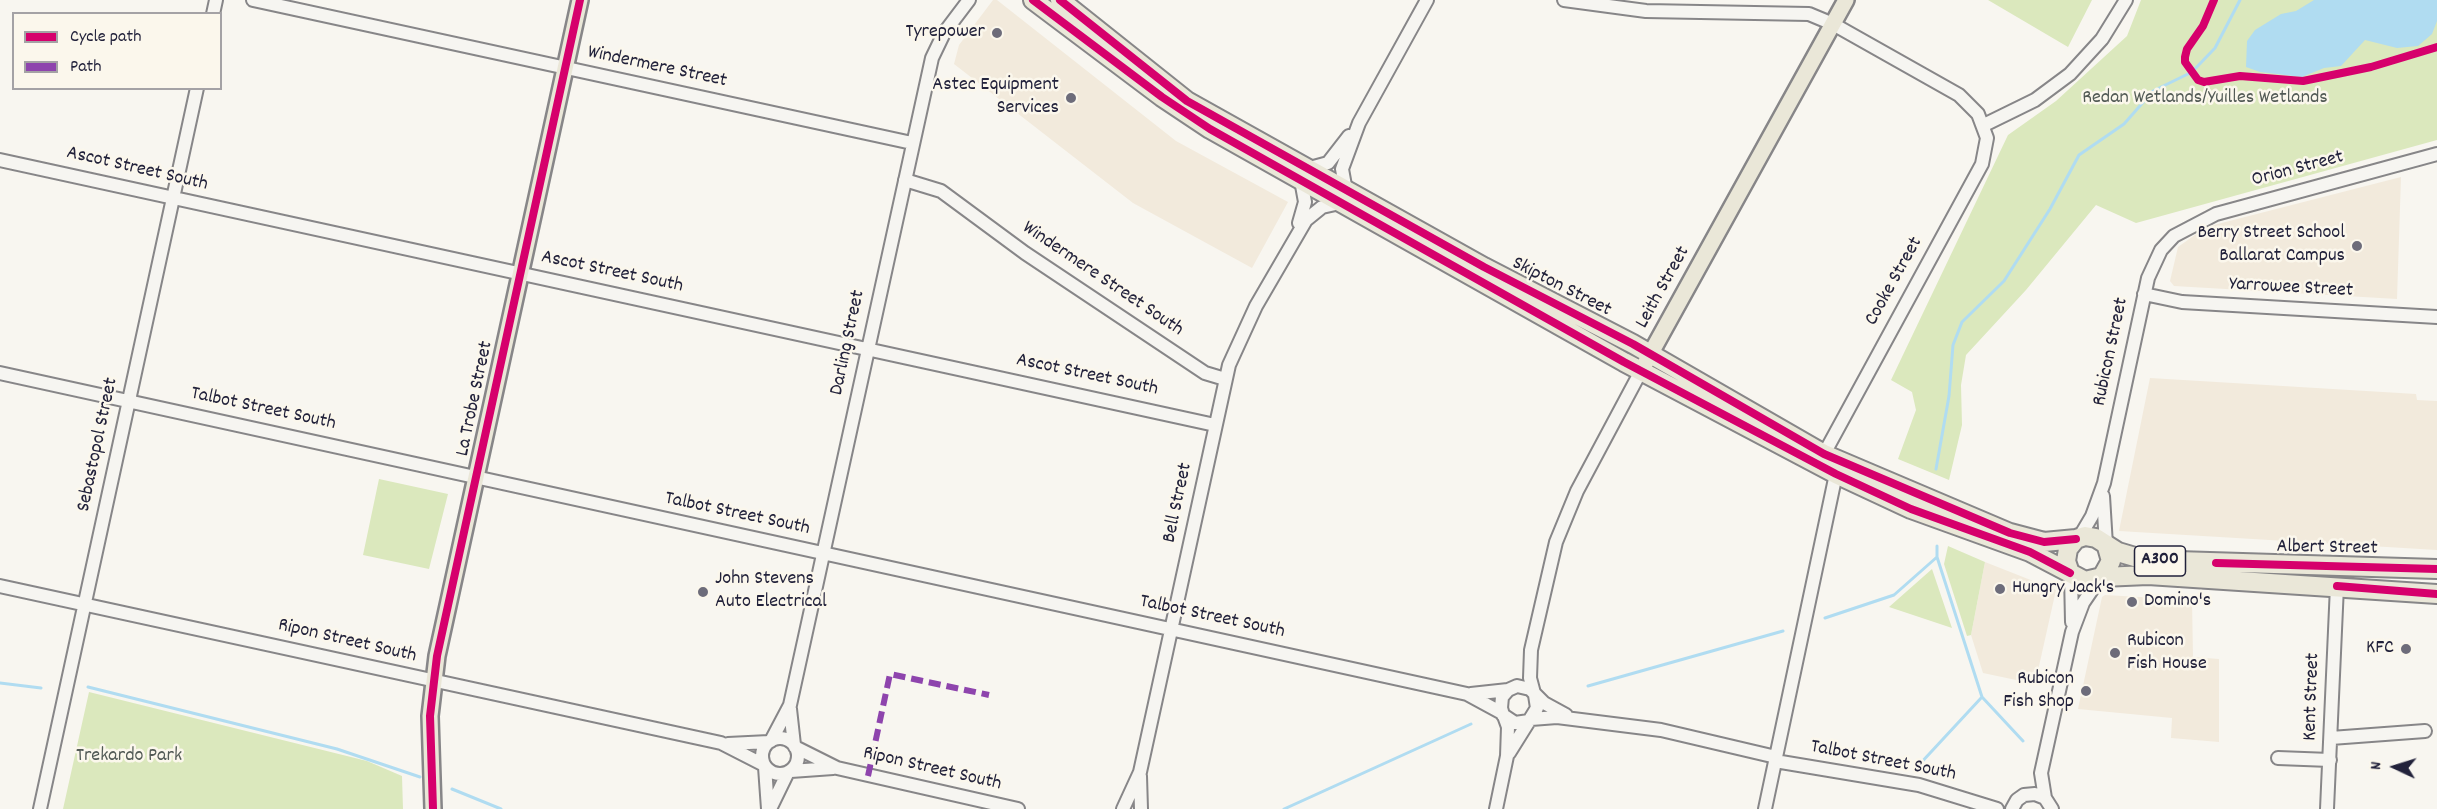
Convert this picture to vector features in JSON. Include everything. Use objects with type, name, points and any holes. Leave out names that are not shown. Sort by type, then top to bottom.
[{"type":"highway","name":"Skipton Street","points":[[1033,0],[1187,115],[1344,197],[1641,371],[1836,474],[1911,509],[2030,552],[2071,574]]},
{"type":"highway","name":"Skipton Street","points":[[1060,0],[1187,101],[1303,174]]},
{"type":"highway","name":"Skipton Street","points":[[1344,197],[1651,354],[1824,454],[2010,533],[2044,542],[2078,539]]},
{"type":"highway","name":"A300","points":[[2071,574],[2085,581],[2101,577],[2110,565],[2106,546],[2096,538],[2078,539]]},
{"type":"highway","points":[[2071,574],[2066,555],[2078,539]]},
{"type":"highway","name":"Albert Street","points":[[2106,546],[2145,560],[2437,569]]},
{"type":"highway","name":"Albert Street","points":[[2101,577],[2142,575],[2437,594]]},
{"type":"main road","name":"La Trobe Street","points":[[433,809],[430,716],[433,681],[580,0]]},
{"type":"main road","name":"Leith Street","points":[[1641,371],[1846,0]]},
{"type":"street","name":"Windermere Street","points":[[253,0],[912,143]]},
{"type":"street","name":"Darling Street","points":[[770,741],[790,705],[912,143],[936,49],[969,0]]},
{"type":"street","points":[[1303,174],[1330,161],[1359,123],[1427,0]]},
{"type":"street","points":[[1564,0],[1685,13],[1805,13],[1833,24],[1965,99],[1984,125],[2035,100],[2070,74],[2102,39],[2126,0]]},
{"type":"street","name":"Sebastopol Street","points":[[40,809],[197,90]]},
{"type":"street","points":[[1344,197],[1342,169],[1359,123]]},
{"type":"street","name":"Cooke Street","points":[[1824,454],[1982,164],[1986,146],[1984,125]]},
{"type":"street","name":"Orion Street","points":[[2174,236],[2216,214],[2437,154]]},
{"type":"street","name":"Ascot Street South","points":[[0,160],[1215,424]]},
{"type":"street","name":"Bell Street","points":[[1123,809],[1140,772],[1225,379],[1237,345],[1286,252],[1304,208],[1303,174]]},
{"type":"street","name":"Windermere Street South","points":[[904,184],[933,187],[1025,253],[1205,373],[1225,379]]},
{"type":"street","name":"Bell Street","points":[[1286,252],[1313,212],[1344,197]]},
{"type":"street","name":"Rubicon Street","points":[[2078,539],[2092,516],[2104,483],[2144,294],[2157,257],[2174,236]]},
{"type":"street","name":"Yarrowee Street","points":[[2144,294],[2182,302],[2437,317]]},
{"type":"street","name":"Leith Street","points":[[1534,694],[1530,678],[1532,650],[1552,555],[1564,520],[1641,371]]},
{"type":"street","name":"Talbot Street South","points":[[0,373],[1467,694],[1499,693],[1509,689]]},
{"type":"street","points":[[1765,809],[1836,474]]},
{"type":"street","name":"Rubicon Street","points":[[2104,483],[2103,521],[2106,546]]},
{"type":"street","points":[[2071,574],[2072,632]]},
{"type":"street","points":[[2018,801],[2041,773],[2072,632],[2083,603],[2101,577]]},
{"type":"street","name":"Ripon Street South","points":[[0,586],[721,743],[770,741]]},
{"type":"street","name":"Kent Street","points":[[2327,809],[2337,586]]},
{"type":"street","name":"Leith Street","points":[[1509,689],[1522,671],[1532,650]]},
{"type":"street","points":[[1496,809],[1507,756],[1508,727],[1501,699],[1509,689],[1522,686],[1534,694],[1538,708],[1507,756]]},
{"type":"street","name":"Talbot Street South","points":[[1467,694],[1503,714]]},
{"type":"street","name":"Talbot Street South","points":[[1534,694],[1547,705],[1575,720]]},
{"type":"street","name":"Darling Street","points":[[790,705],[794,746]]},
{"type":"street","points":[[1503,714],[1515,723],[1530,720]]},
{"type":"street","name":"Talbot Street South","points":[[1530,720],[1549,717],[1673,732],[1775,759],[1919,785],[1983,803]]},
{"type":"street","points":[[2331,738],[2425,731]]},
{"type":"street","points":[[784,739],[794,746],[797,760],[769,809],[762,752],[770,741],[784,739]]},
{"type":"street","name":"Ripon Street South","points":[[721,743],[765,766]]},
{"type":"street","name":"Ripon Street South","points":[[794,746],[837,768],[1018,809]]},
{"type":"street","points":[[2277,758],[2330,760]]},
{"type":"street","points":[[765,766],[776,774],[789,772]]},
{"type":"street","name":"Ripon Street South","points":[[789,772],[837,768]]},
{"type":"street","name":"Bell Street","points":[[1140,772],[1141,809]]},
{"type":"street","points":[[2041,773],[2051,806]]},
{"type":"street","points":[[1983,803],[2018,801],[2035,794],[2051,806]]},
{"type":"street","points":[[950,809],[953,796]]},
{"type":"street","points":[[1983,803],[1997,809]]},
{"type":"shaded area","points":[[993,0],[997,0],[1176,141],[1288,202],[1252,268],[1133,203],[954,64],[959,45]]},
{"type":"shaded area","points":[[2401,177],[2397,299],[2174,286],[2170,281],[2178,247],[2206,227]]},
{"type":"shaded area","points":[[2150,378],[2416,394],[2417,400],[2437,401],[2437,550],[2119,531]]},
{"type":"shaded area","points":[[1985,562],[2056,590],[2035,684],[1983,673],[1971,635]]},
{"type":"shaded area","points":[[2105,595],[2192,600],[2193,657],[2219,659],[2219,742],[2171,738],[2172,718],[2078,709],[2102,597]]},
{"type":"green space","points":[[1988,0],[2092,0],[2068,47]]},
{"type":"green space","name":"Redan Wetlands/Yuilles Wetlands","points":[[2141,0],[2437,0],[2437,140],[2136,223],[2096,205],[2026,290],[1966,355],[1961,385],[1962,425],[1949,480],[1898,459],[1916,410],[1912,392],[1891,380],[2008,135],[2056,101],[2127,36]]},
{"type":"green space","points":[[379,479],[448,494],[429,569],[363,555]]},
{"type":"green space","points":[[1948,546],[1985,562],[1971,635],[1967,636],[1944,564]]},
{"type":"green space","points":[[1932,569],[1952,628],[1889,607]]},
{"type":"green space","name":"Trekardo Park","points":[[89,692],[367,761],[402,776],[403,809],[63,809]]},
{"type":"water","points":[[2314,0],[2437,0],[2437,21],[2432,34],[2418,46],[2397,48],[2365,40],[2341,66],[2324,68],[2302,77],[2260,72],[2246,67],[2247,41],[2255,30],[2281,14],[2296,11]]},
{"type":"waterway","points":[[1936,469],[1949,396],[1953,345],[1962,322],[2004,281],[2050,209],[2079,155],[2124,124],[2153,91],[2192,72],[2215,48],[2240,0]]},
{"type":"waterway","points":[[1825,618],[1894,595],[1937,557],[1937,546]]},
{"type":"waterway","points":[[1937,557],[1982,697],[2023,741]]},
{"type":"waterway","points":[[1588,686],[1783,631]]},
{"type":"waterway","points":[[0,683],[41,688]]},
{"type":"waterway","points":[[88,687],[337,749],[420,777]]},
{"type":"waterway","points":[[1918,766],[1982,697]]},
{"type":"waterway","points":[[1284,809],[1471,724]]},
{"type":"waterway","points":[[452,789],[501,809]]},
{"type":"marked path","points":[[868,776],[890,674],[989,695]]},
{"type":"cycle path","points":[[433,809],[430,716],[437,656],[580,0]]},
{"type":"cycle path","points":[[1033,0],[1162,97],[1210,129],[1624,362],[1836,474],[1911,509],[2030,552],[2070,573]]},
{"type":"cycle path","points":[[1060,0],[1187,101],[1484,267],[1633,344],[1824,454],[2010,533],[2044,542],[2076,539]]},
{"type":"cycle path","points":[[2214,0],[2203,26],[2187,49],[2185,57],[2185,62],[2198,80],[2204,82],[2240,76],[2303,81],[2371,67],[2437,47]]},
{"type":"cycle path","points":[[2216,563],[2437,569]]},
{"type":"cycle path","points":[[2337,586],[2437,594]]},
{"type":"place","name":"Tyrepower","points":[[997,33]]},
{"type":"place","name":"Astec Equipment Services","points":[[1071,98]]},
{"type":"place","name":"Berry Street School Ballarat Campus","points":[[2357,246]]},
{"type":"place","name":"Hungry Jack's","points":[[2000,589]]},
{"type":"place","name":"John Stevens Auto Electrical","points":[[703,592]]},
{"type":"place","name":"Domino's","points":[[2132,602]]},
{"type":"place","name":"KFC","points":[[2406,649]]},
{"type":"place","name":"Rubicon Fish House","points":[[2115,653]]},
{"type":"place","name":"Rubicon Fish Shop","points":[[2086,691]]}]
